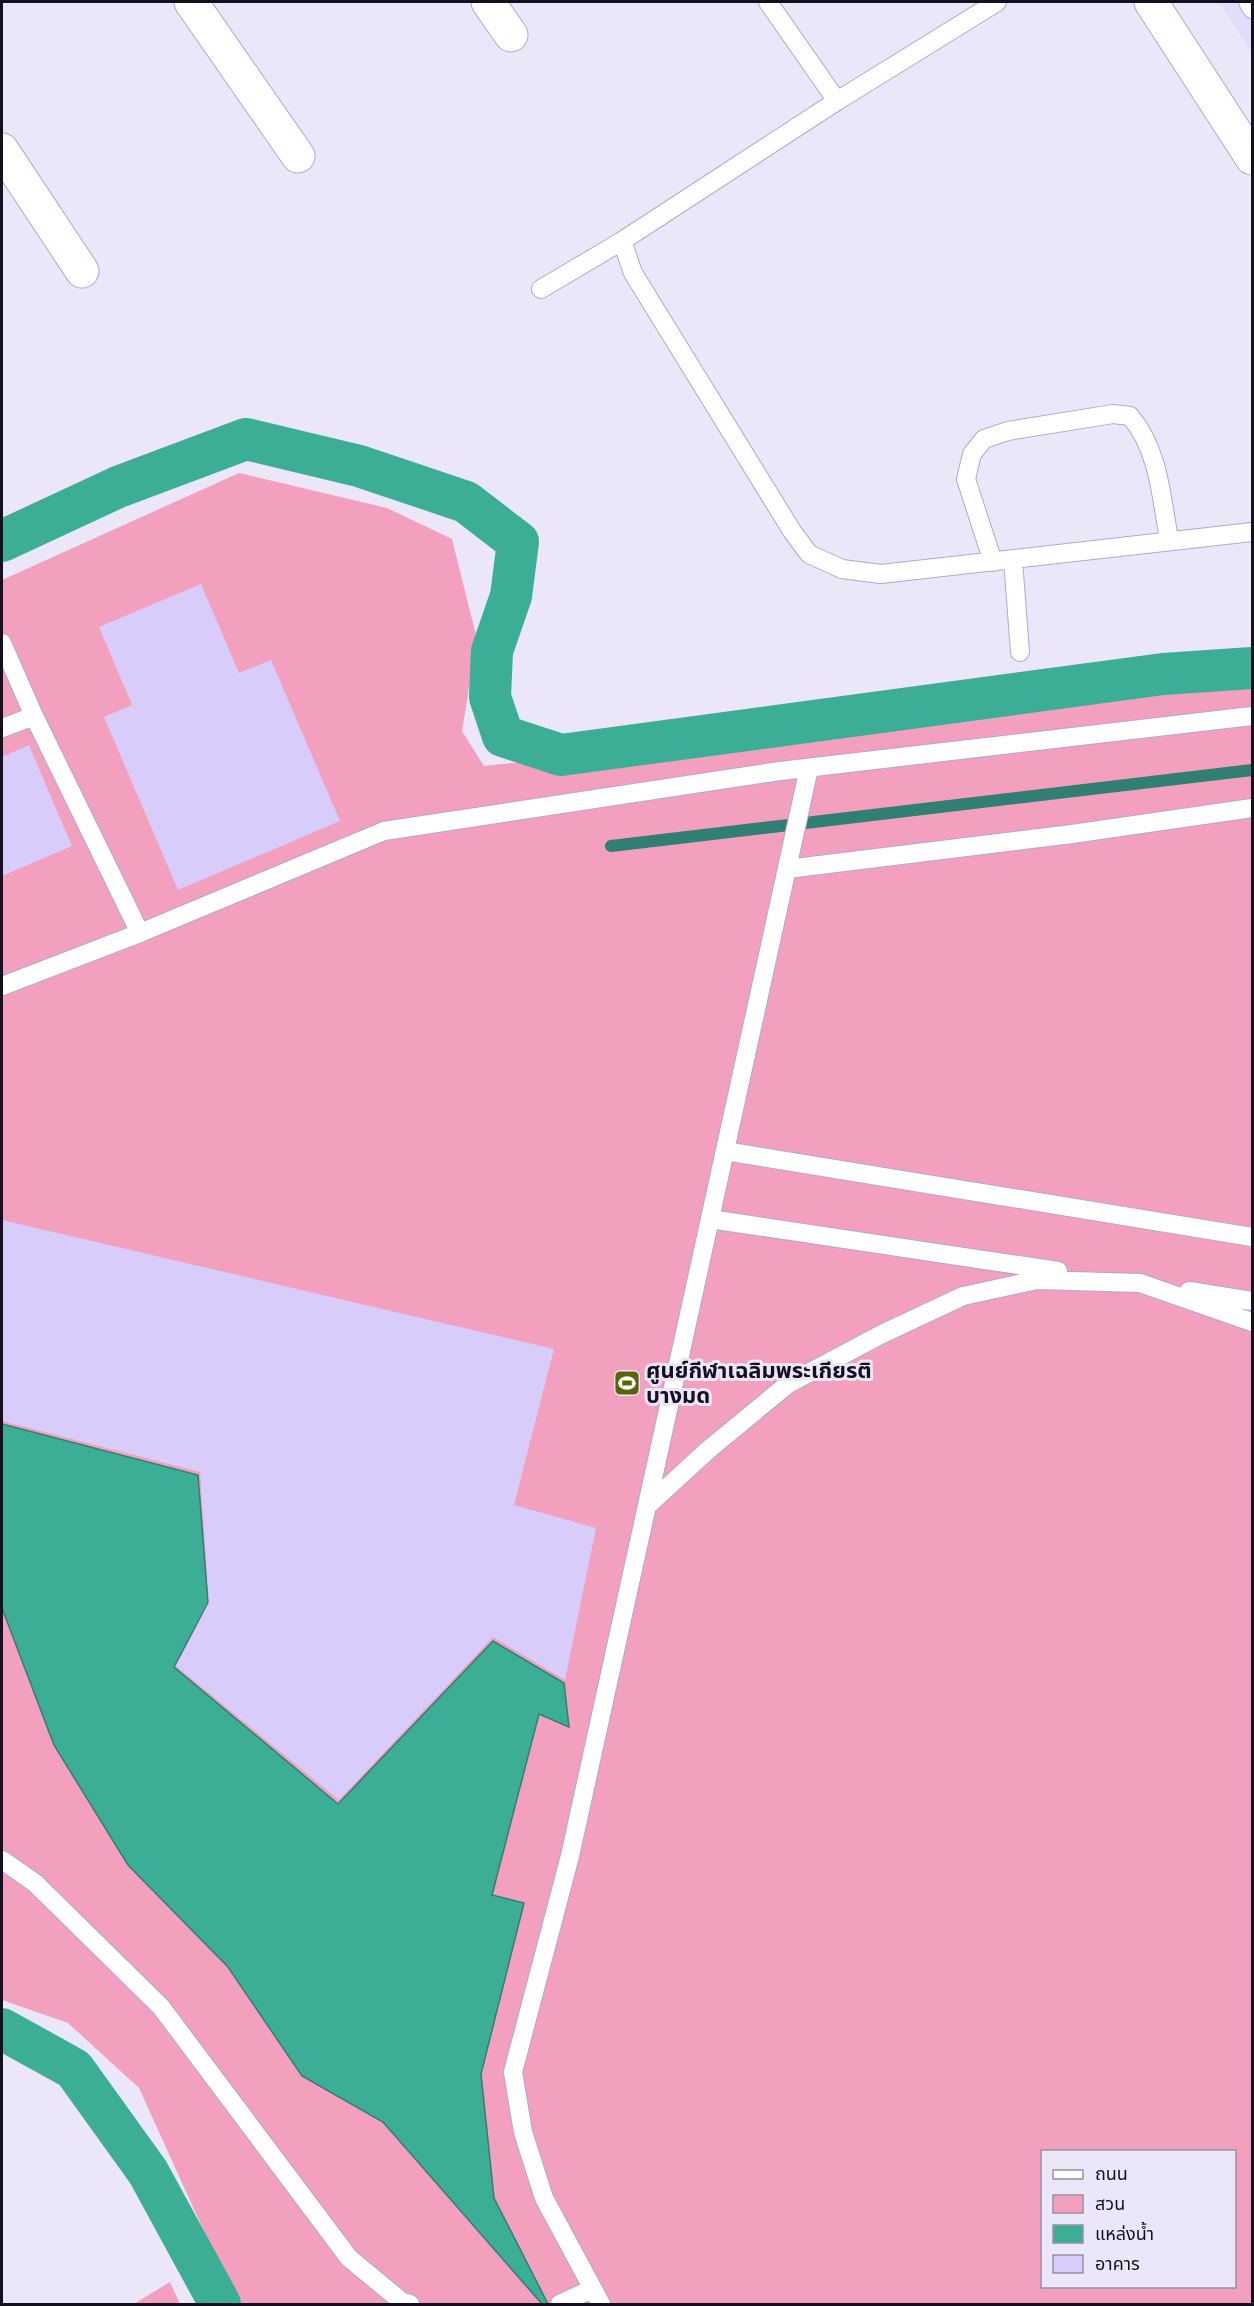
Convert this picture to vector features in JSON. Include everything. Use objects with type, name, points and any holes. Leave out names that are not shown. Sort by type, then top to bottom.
[{"type":"street","points":[[191,2],[298,156]]},
{"type":"street","points":[[488,2],[511,35]]},
{"type":"street","points":[[1151,2],[1252,158]]},
{"type":"street","points":[[2,150],[82,271]]},
{"type":"lane","points":[[768,2],[837,101]]},
{"type":"lane","points":[[541,289],[622,241],[837,101],[997,2]]},
{"type":"lane","points":[[1248,2],[1252,9]]},
{"type":"lane","points":[[622,241],[633,273],[792,531],[809,554],[842,569],[881,574],[1012,560],[1169,539],[1252,532]]},
{"type":"lane","points":[[993,562],[966,479],[972,454],[984,439],[1008,431],[1113,414],[1130,416],[1143,431],[1154,458],[1169,539]]},
{"type":"lane","points":[[1012,560],[1020,652]]},
{"type":"lane","points":[[2,643],[34,716],[141,933]]},
{"type":"lane","points":[[2,728],[34,716]]},
{"type":"lane","points":[[2,986],[141,933],[384,831],[809,768],[1252,716]]},
{"type":"lane","points":[[560,2304],[597,2297],[544,2198],[523,2132],[513,2072],[570,1856],[809,768]]},
{"type":"lane","points":[[786,869],[1072,834],[1252,808]]},
{"type":"lane","points":[[725,1151],[1252,1237]]},
{"type":"lane","points":[[710,1219],[1252,1301]]},
{"type":"lane","points":[[647,1506],[708,1450],[788,1384],[882,1334],[963,1296],[1037,1280],[1140,1283],[1252,1322]]},
{"type":"lane","points":[[2,1860],[35,1883],[161,2007],[349,2258],[401,2301],[410,2304]]},
{"type":"shaded area","points":[[1219,2],[1252,2],[1252,54]]},
{"type":"green space","name":"ศูนย์กีฬาเฉลิมพระเกียรติ บางมด","points":[[239,473],[387,508],[452,539],[477,639],[462,731],[484,766],[1252,684],[1252,2304],[237,2304],[139,2088],[68,2023],[2,2000],[2,580]]},
{"type":"green space","points":[[170,2282],[180,2304],[134,2304]]},
{"type":"water","points":[[2,1424],[198,1475],[208,1603],[174,1667],[338,1804],[493,1641],[564,1683],[569,1727],[539,1714],[492,1895],[524,1903],[481,2074],[494,2198],[548,2304],[542,2304],[383,2122],[302,2076],[228,1967],[128,1865],[54,1745],[2,1608]]},
{"type":"building","points":[[201,584],[239,673],[271,660],[340,821],[178,890],[104,717],[132,705],[99,627]]},
{"type":"building","points":[[29,745],[72,846],[2,876],[2,757]]},
{"type":"building","points":[[2,1220],[554,1349],[514,1505],[596,1528],[565,1680],[493,1637],[339,1800],[176,1666],[209,1602],[200,1472],[2,1421]]},
{"type":"waterway","points":[[2,541],[118,487],[246,439],[359,466],[466,502],[518,542],[511,596],[492,651],[490,697],[503,736],[561,755],[1163,674],[1252,668]]},
{"type":"waterway","points":[[611,846],[1252,770]]},
{"type":"waterway","points":[[2,2029],[74,2069],[148,2172],[220,2304]]},
{"type":"place","name":"ศูนย์กีฬาเฉลิมพระเกียรติ บางมด","points":[[627,1383]]}]
